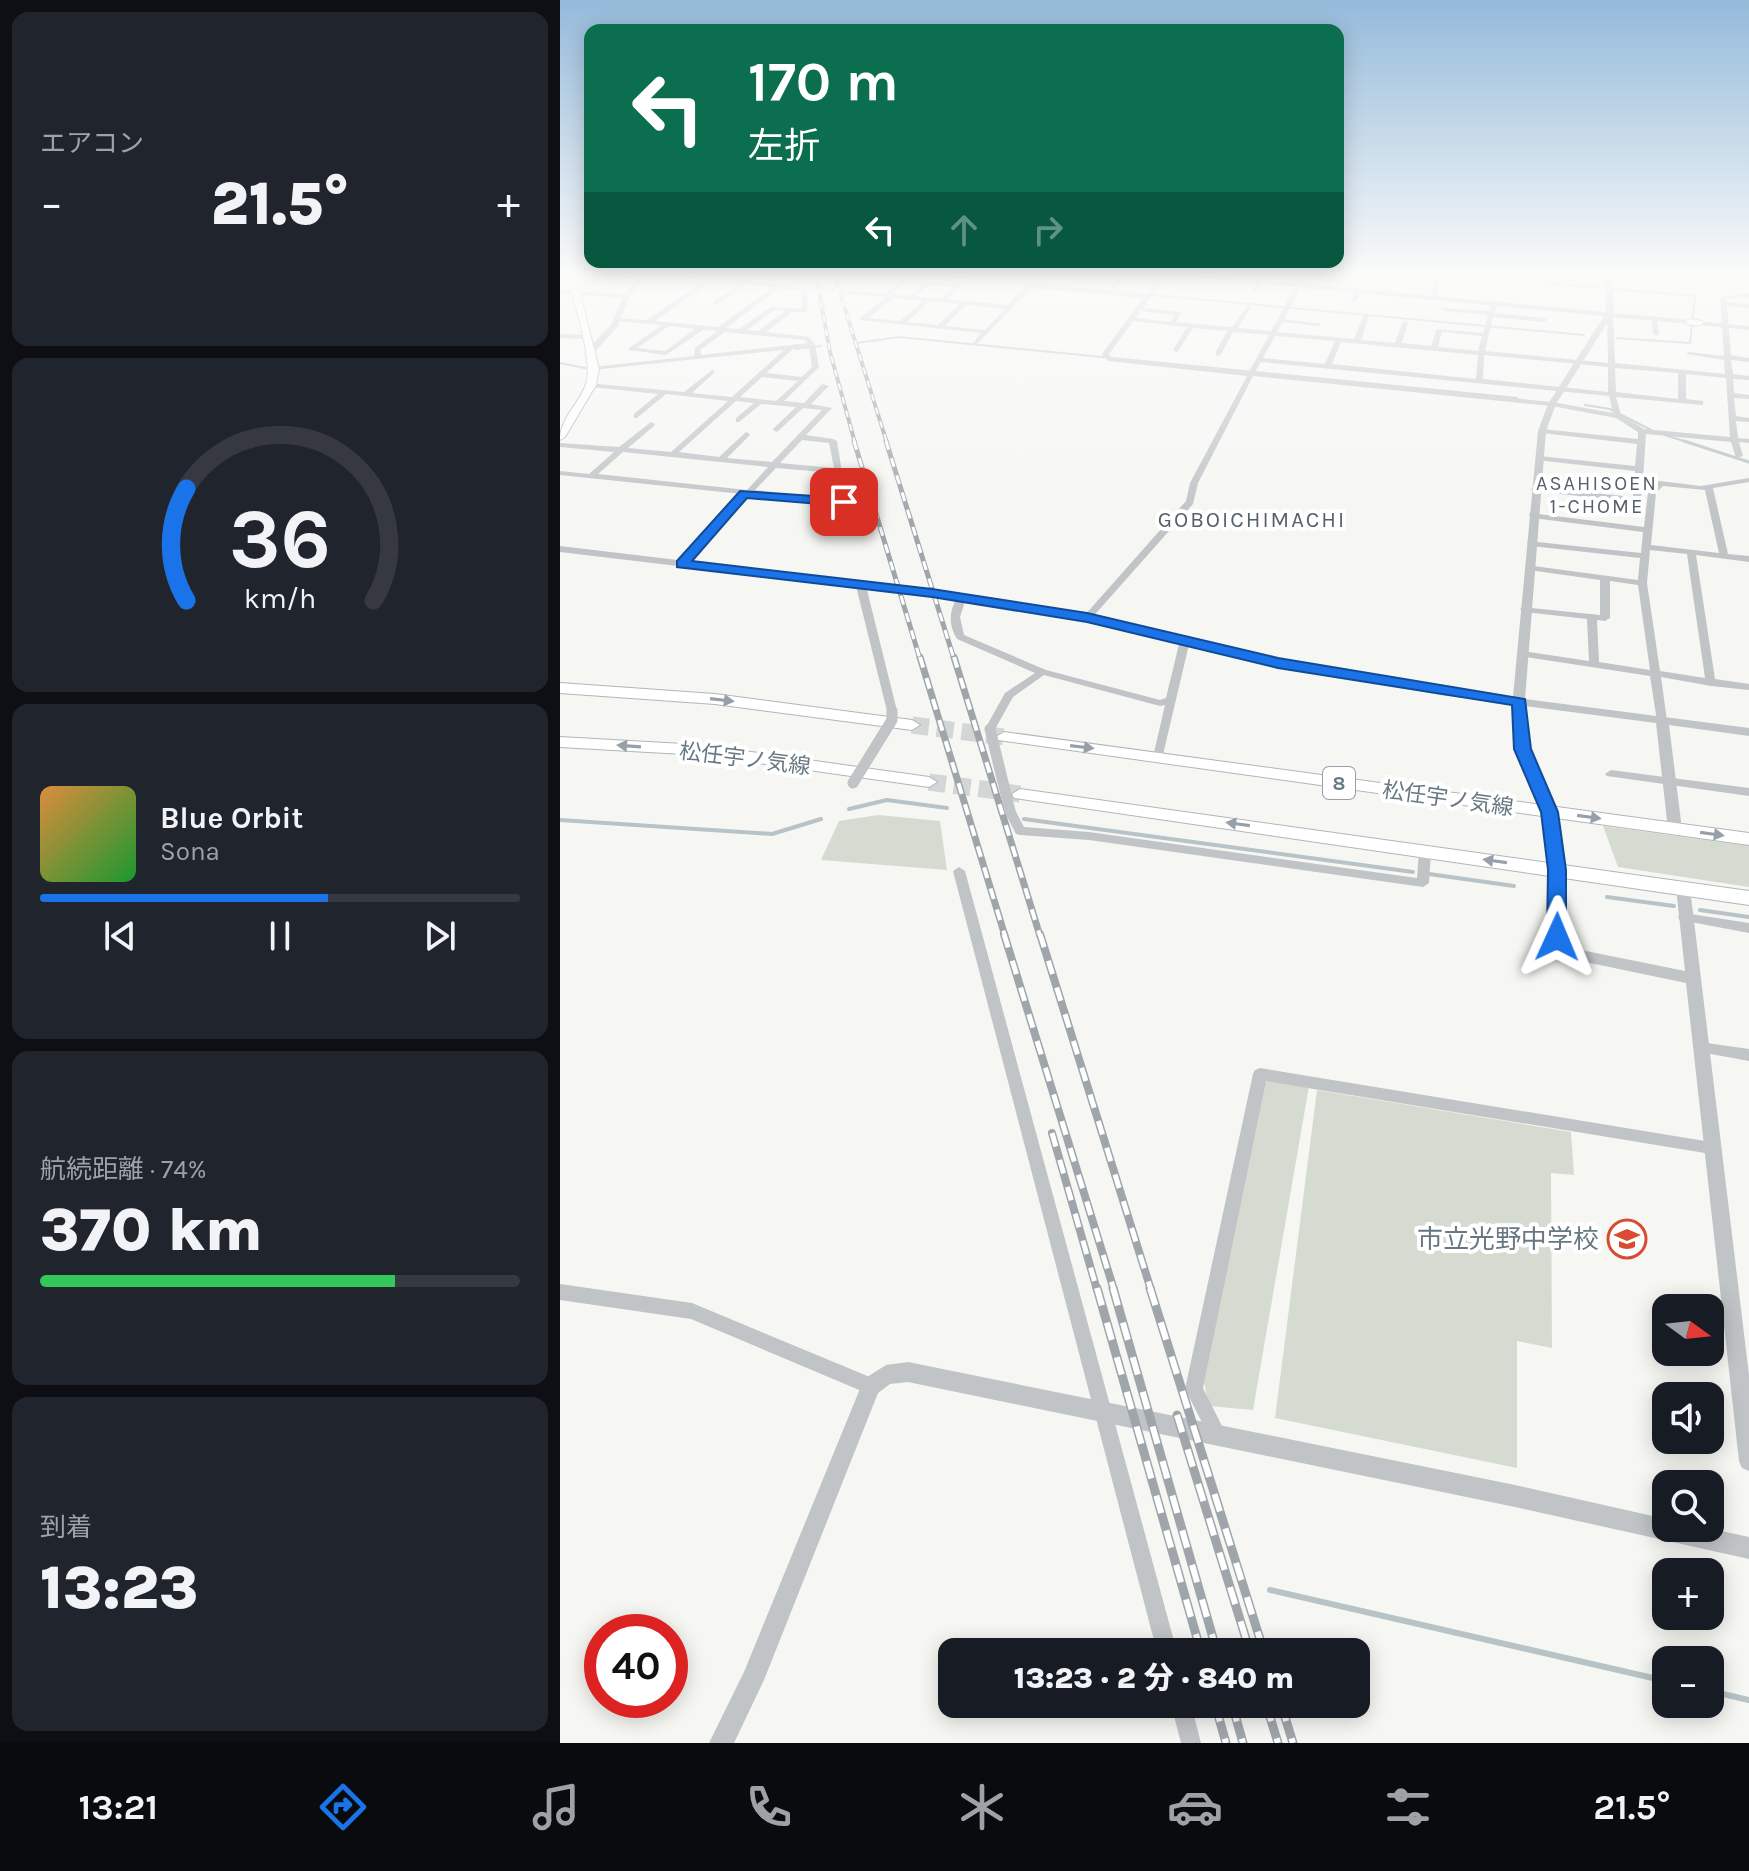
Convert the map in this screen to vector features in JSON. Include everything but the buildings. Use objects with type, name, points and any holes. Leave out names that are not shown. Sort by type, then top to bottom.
[{"type":"main road","points":[[560,437],[591,385],[594,369],[592,355]]},
{"type":"main road","points":[[560,688],[715,699],[912,725]]},
{"type":"main road","name":"松任宇ノ気線","points":[[997,733],[1749,839]]},
{"type":"main road","name":"松任宇ノ気線","points":[[560,742],[701,750],[929,782]]},
{"type":"main road","points":[[1020,794],[1749,898]]},
{"type":"street","points":[[594,369],[720,355]]},
{"type":"street","points":[[673,454],[782,355]]},
{"type":"street","points":[[778,403],[816,367],[814,355]]},
{"type":"street","points":[[1108,355],[1552,404],[1617,413],[1650,431],[1749,441]]},
{"type":"street","points":[[1087,618],[1190,502],[1194,483],[1261,355]]},
{"type":"street","points":[[1328,366],[1332,355]]},
{"type":"street","points":[[1371,370],[1376,355]]},
{"type":"street","points":[[1479,381],[1481,355]]},
{"type":"street","points":[[1494,355],[1749,378]]},
{"type":"street","points":[[1585,355],[1552,404],[1542,431],[1522,654],[1519,702],[1522,749],[1550,812],[1557,870],[1557,937],[1576,955],[1692,978]]},
{"type":"street","points":[[1611,355],[1612,394],[1617,413]]},
{"type":"street","points":[[1702,355],[1749,360]]},
{"type":"street","points":[[1728,358],[1734,439],[1739,456]]},
{"type":"street","points":[[1258,360],[1700,403]]},
{"type":"street","points":[[686,394],[712,372]]},
{"type":"street","points":[[1682,372],[1682,401]]},
{"type":"street","points":[[760,375],[804,379]]},
{"type":"street","points":[[591,385],[828,408],[744,494],[682,564]]},
{"type":"street","points":[[777,430],[825,386]]},
{"type":"street","points":[[637,416],[664,392]]},
{"type":"street","points":[[1731,395],[1749,397]]},
{"type":"street","points":[[739,420],[760,401]]},
{"type":"street","points":[[1732,418],[1749,420]]},
{"type":"street","points":[[590,477],[651,424]]},
{"type":"street","points":[[1542,431],[1641,442]]},
{"type":"street","points":[[1535,489],[1637,500],[1641,481],[1641,442],[1650,431]]},
{"type":"street","points":[[721,459],[746,434]]},
{"type":"street","points":[[560,473],[837,504],[844,502],[833,441],[800,437]]},
{"type":"street","points":[[560,445],[838,471]]},
{"type":"street","points":[[1539,458],[1640,469]]},
{"type":"street","points":[[1641,481],[1709,487],[1749,480]]},
{"type":"street","points":[[1662,483],[1652,492],[1642,583],[1675,829]]},
{"type":"street","points":[[1709,487],[1724,556]]},
{"type":"street","points":[[1533,515],[1647,530]]},
{"type":"street","points":[[1531,543],[1749,559]]},
{"type":"street","points":[[560,549],[961,598],[1087,618],[1278,663],[1519,702],[1749,732]]},
{"type":"street","points":[[1691,553],[1711,683]]},
{"type":"street","points":[[1529,567],[1642,583]]},
{"type":"street","points":[[1525,609],[1605,618],[1605,578]]},
{"type":"street","points":[[853,783],[892,720],[861,586]]},
{"type":"street","points":[[961,598],[954,628],[960,637],[1042,672],[1160,703],[1171,700]]},
{"type":"street","points":[[1592,618],[1594,664]]},
{"type":"street","points":[[1158,757],[1185,640]]},
{"type":"street","points":[[1522,654],[1749,687]]},
{"type":"street","points":[[1042,672],[1009,695],[997,733],[1010,811],[1020,831],[1089,836],[1423,883],[1425,851]]},
{"type":"street","points":[[1611,774],[1749,792]]},
{"type":"street","points":[[959,871],[1163,1638]]},
{"type":"street","points":[[1683,888],[1749,1461]]},
{"type":"street","points":[[1684,917],[1749,928]]},
{"type":"street","points":[[1700,1047],[1749,1055]]},
{"type":"street","points":[[1218,1436],[1194,1389],[1260,1074],[1711,1148]]},
{"type":"street","points":[[560,1292],[692,1311],[871,1386]]},
{"type":"street","points":[[721,1743],[752,1680],[871,1386],[886,1375],[908,1372],[1515,1496],[1749,1548]]},
{"type":"street","points":[[1185,1718],[1191,1743]]},
{"type":"shaded area","points":[[878,815],[940,821],[947,870],[821,860],[839,821]]},
{"type":"shaded area","points":[[1603,826],[1749,846],[1749,887],[1618,867]]},
{"type":"shaded area","points":[[1269,1078],[1309,1086],[1253,1410],[1209,1406],[1204,1382],[1262,1086]]},
{"type":"shaded area","points":[[1317,1090],[1571,1132],[1574,1175],[1551,1173],[1552,1348],[1517,1341],[1517,1468],[1275,1418]]},
{"type":"waterway","points":[[1085,355],[1517,398]]},
{"type":"waterway","points":[[560,363],[585,368]]},
{"type":"waterway","points":[[1585,405],[1610,409],[1653,431]]},
{"type":"waterway","points":[[1665,435],[1690,443]]},
{"type":"waterway","points":[[1684,441],[1749,462]]},
{"type":"waterway","points":[[849,809],[887,800],[947,808]]},
{"type":"waterway","points":[[560,820],[772,834],[821,819]]},
{"type":"waterway","points":[[1024,819],[1413,872]]},
{"type":"waterway","points":[[1429,874],[1514,886]]},
{"type":"waterway","points":[[1607,897],[1674,906]]},
{"type":"waterway","points":[[1700,910],[1749,917]]},
{"type":"waterway","points":[[1270,1590],[1652,1678]]},
{"type":"waterway","points":[[1724,1694],[1749,1700]]},
{"type":"tunnel","points":[[912,725],[1004,737]]},
{"type":"tunnel","points":[[929,782],[1020,794]]},
{"type":"railway","points":[[831,355],[855,443]]},
{"type":"railway","points":[[860,355],[887,443]]},
{"type":"railway","points":[[854,441],[920,659]]},
{"type":"railway","points":[[886,441],[954,659]]},
{"type":"railway","points":[[920,657],[1005,936]]},
{"type":"railway","points":[[954,657],[1040,936]]},
{"type":"railway","points":[[1004,934],[1114,1290]]},
{"type":"railway","points":[[1040,934],[1151,1290]]},
{"type":"railway","points":[[1052,1133],[1097,1290]]},
{"type":"railway","points":[[1097,1288],[1197,1638]]},
{"type":"railway","points":[[1113,1288],[1213,1638]]},
{"type":"railway","points":[[1150,1288],[1260,1638]]},
{"type":"railway","points":[[1177,1415],[1246,1638]]},
{"type":"railway","points":[[1219,1718],[1226,1743]]},
{"type":"railway","points":[[1236,1718],[1243,1743]]},
{"type":"railway","points":[[1270,1718],[1278,1743]]},
{"type":"railway","points":[[1285,1718],[1293,1743]]},
{"type":"place","name":"市立光野中学校","points":[[1627,1239]]},
{"type":"district","name":"ASAHISOEN 1-CHOME","points":[[1597,494]]},
{"type":"district","name":"GOBOICHIMACHI","points":[[1252,519]]},
{"type":"route","points":[[844,502],[837,504],[744,494],[682,564],[932,593],[1087,618],[1278,663],[1519,702],[1522,749],[1550,812],[1557,870],[1557,937]]}]
